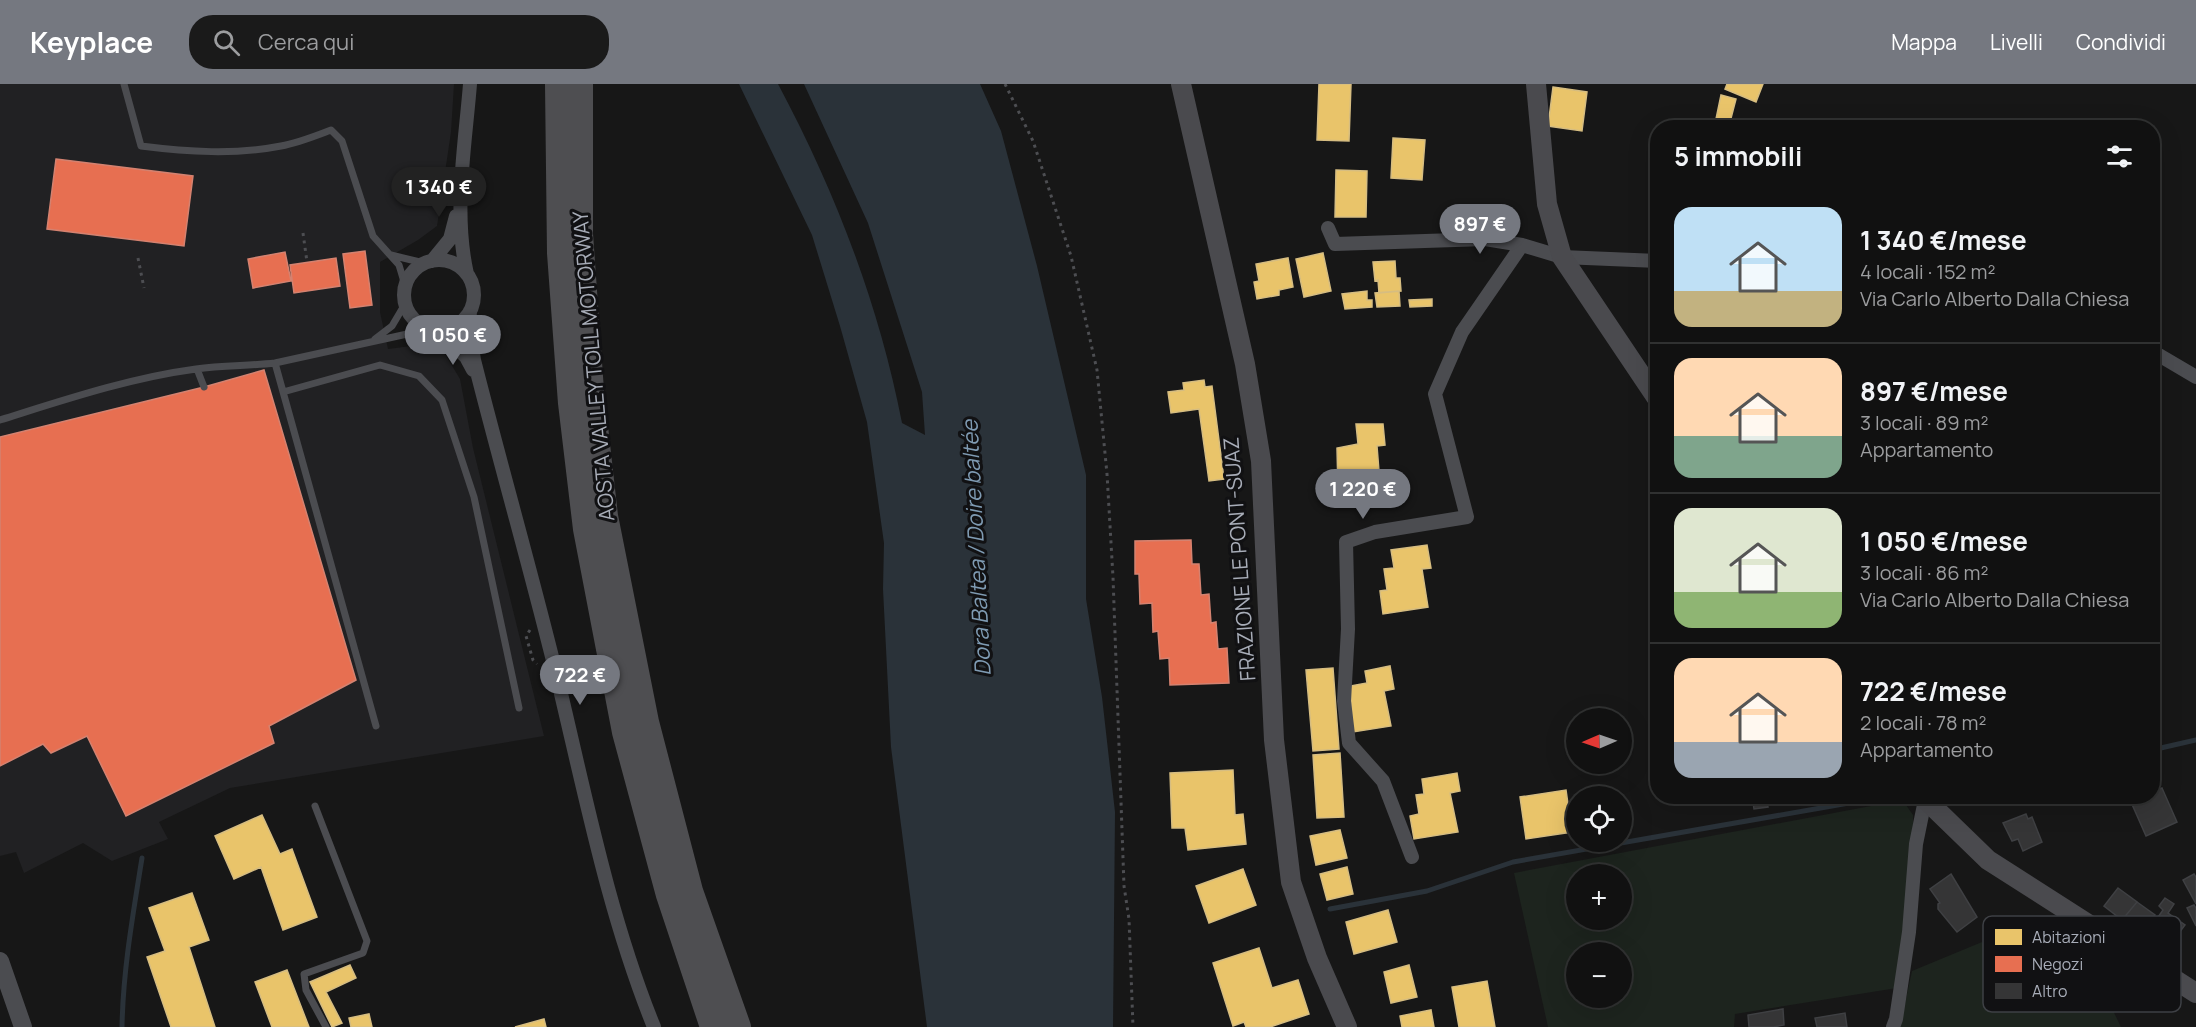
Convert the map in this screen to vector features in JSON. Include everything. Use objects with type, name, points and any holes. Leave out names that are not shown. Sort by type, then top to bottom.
[{"type":"highway","name":"AOSTA VALLEY TOLL MOTORWAY","points":[[558,84],[560,253],[571,403],[586,529],[625,732],[669,895],[713,1027]]},
{"type":"highway","name":"AOSTA VALLEY TOLL MOTORWAY","points":[[580,84],[580,234],[591,391],[605,516],[646,722],[687,880],[738,1027]]},
{"type":"main road","name":"FRAZIONE LE PONT-SUAZ","points":[[1181,84],[1245,364],[1261,461],[1274,740],[1291,882],[1317,958],[1347,1027]]},
{"type":"main road","points":[[1536,84],[1547,204],[1562,257],[1650,388]]},
{"type":"main road","points":[[1929,804],[1988,860],[2076,916]]},
{"type":"main road","points":[[2181,983],[2196,993]]},
{"type":"street","points":[[470,84],[462,184],[463,255],[474,292],[470,311],[471,342],[619,929],[654,1027]]},
{"type":"street","points":[[462,184],[450,239],[428,262],[416,268],[405,285],[405,304],[414,320],[434,330],[466,357],[482,392]]},
{"type":"street","points":[[1328,228],[1335,244],[1485,239],[1522,244],[1562,257],[1650,261]]},
{"type":"street","points":[[1412,857],[1383,781],[1349,743],[1344,701],[1348,629],[1346,542],[1375,532],[1467,518],[1435,394],[1462,332],[1522,244]]},
{"type":"street","points":[[428,262],[451,262],[467,274]]},
{"type":"street","points":[[434,330],[451,328],[462,322],[470,311]]},
{"type":"street","points":[[2160,356],[2196,377]]},
{"type":"street","points":[[1893,1027],[1909,932],[1916,844],[1922,804]]},
{"type":"street","points":[[0,962],[23,1027]]},
{"type":"lane","points":[[124,84],[141,146],[224,152],[282,146],[331,130],[342,141],[373,236],[399,265],[405,285]]},
{"type":"lane","points":[[391,255],[428,262]]},
{"type":"lane","points":[[370,342],[392,326],[405,304]]},
{"type":"lane","points":[[0,420],[109,388],[197,369],[274,363],[434,330]]},
{"type":"lane","points":[[274,363],[376,726]]},
{"type":"lane","points":[[283,392],[380,365],[419,376],[442,400],[474,496],[519,708]]},
{"type":"lane","points":[[197,369],[204,387]]},
{"type":"lane","points":[[314,537],[322,535]]},
{"type":"lane","points":[[315,806],[367,941],[363,953],[304,974],[306,990],[326,1027]]},
{"type":"path","points":[[1005,84],[1033,141],[1071,256],[1097,370],[1107,474],[1124,886],[1129,919],[1133,1027]]},
{"type":"path","points":[[303,233],[307,262]]},
{"type":"path","points":[[138,258],[144,288]]},
{"type":"shaded area","points":[[0,84],[454,84],[451,132],[437,226],[380,262],[380,312],[388,349],[419,345],[445,354],[460,379],[473,448],[544,736],[230,788],[159,822],[168,839],[112,861],[83,843],[24,873],[16,852],[0,856]]},
{"type":"shaded area","points":[[1906,805],[1913,815],[1913,824],[1897,988],[1735,1014],[1734,1027],[1548,1027],[1514,873],[1871,806]]},
{"type":"shaded area","points":[[1982,942],[1983,1012],[2114,1012],[2121,1027],[1900,1027],[1912,971]]},
{"type":"water","name":"Dora Baltea / Doire baltée","points":[[739,84],[778,84],[818,165],[853,249],[881,335],[902,423],[925,435],[922,392],[868,223],[804,84],[980,84],[1001,131],[1037,266],[1086,475],[1086,599],[1102,697],[1115,812],[1113,1027],[927,1027],[891,747],[883,589],[884,543],[867,422],[812,235]]},
{"type":"building: Abitazioni","points":[[1319,84],[1351,84],[1349,141],[1317,140]]},
{"type":"building: Abitazioni","points":[[1727,84],[1763,84],[1756,102],[1725,89]]},
{"type":"building: Abitazioni","points":[[1553,87],[1587,92],[1582,131],[1548,126]]},
{"type":"building: Abitazioni","points":[[1721,95],[1736,99],[1731,120],[1716,119]]},
{"type":"building: Abitazioni","points":[[1393,138],[1425,140],[1422,180],[1391,178]]},
{"type":"building: Abitazioni","points":[[1336,170],[1367,171],[1366,217],[1335,217]]},
{"type":"building: Abitazioni","points":[[1323,253],[1331,291],[1304,297],[1296,259]]},
{"type":"building: Abitazioni","points":[[1288,258],[1293,287],[1279,290],[1279,295],[1257,299],[1254,282],[1259,281],[1256,264]]},
{"type":"building: Abitazioni","points":[[1395,261],[1396,278],[1400,278],[1401,291],[1379,293],[1373,262]]},
{"type":"building: Abitazioni","points":[[1367,291],[1367,300],[1372,300],[1372,307],[1345,309],[1342,294]]},
{"type":"building: Abitazioni","points":[[1399,291],[1400,306],[1377,307],[1375,293]]},
{"type":"building: Abitazioni","points":[[1432,299],[1432,306],[1410,307],[1409,300]]},
{"type":"building: Abitazioni","points":[[1204,380],[1205,387],[1212,386],[1224,479],[1209,481],[1199,409],[1171,413],[1168,392],[1184,390],[1183,383]]},
{"type":"building: Abitazioni","points":[[1356,424],[1383,424],[1385,445],[1377,446],[1380,484],[1338,490],[1337,448],[1358,444]]},
{"type":"building: Abitazioni","points":[[1427,545],[1431,568],[1422,569],[1428,607],[1383,614],[1380,591],[1387,590],[1384,569],[1394,568],[1391,550]]},
{"type":"building: Abitazioni","points":[[1390,666],[1394,689],[1384,691],[1391,726],[1353,732],[1350,686],[1367,683],[1365,671]]},
{"type":"building: Abitazioni","points":[[1333,668],[1339,749],[1313,751],[1306,670]]},
{"type":"building: Abitazioni","points":[[1340,753],[1344,817],[1317,818],[1313,755]]},
{"type":"building: Abitazioni","points":[[1233,770],[1235,815],[1243,814],[1246,844],[1188,850],[1185,828],[1172,828],[1170,773]]},
{"type":"building: Abitazioni","points":[[1457,773],[1460,791],[1450,793],[1458,832],[1414,839],[1410,816],[1419,814],[1416,795],[1424,794],[1422,779]]},
{"type":"building: Abitazioni","points":[[1566,790],[1566,833],[1526,839],[1520,797]]},
{"type":"building: Abitazioni","points":[[262,815],[280,854],[292,849],[317,917],[283,930],[261,867],[234,879],[215,836]]},
{"type":"building: Abitazioni","points":[[1340,830],[1347,858],[1316,865],[1310,836]]},
{"type":"building: Abitazioni","points":[[1347,867],[1353,894],[1327,900],[1320,874]]},
{"type":"building: Abitazioni","points":[[1243,869],[1256,905],[1209,923],[1196,886]]},
{"type":"building: Abitazioni","points":[[192,893],[209,940],[189,947],[215,1027],[171,1027],[147,957],[165,951],[149,908]]},
{"type":"building: Abitazioni","points":[[1388,910],[1397,942],[1354,954],[1346,922]]},
{"type":"building: Abitazioni","points":[[1259,948],[1272,988],[1298,980],[1309,1014],[1270,1027],[1246,1027],[1244,1022],[1233,1026],[1213,963]]},
{"type":"building: Abitazioni","points":[[350,965],[356,978],[326,992],[342,1023],[332,1027],[310,982]]},
{"type":"building: Abitazioni","points":[[1409,965],[1417,997],[1391,1003],[1384,972]]},
{"type":"building: Abitazioni","points":[[287,970],[309,1027],[272,1027],[255,982]]},
{"type":"building: Abitazioni","points":[[1487,981],[1495,1027],[1459,1027],[1452,987]]},
{"type":"building: Abitazioni","points":[[1431,1010],[1434,1027],[1402,1027],[1400,1016]]},
{"type":"building: Abitazioni","points":[[369,1014],[372,1027],[351,1027],[349,1018]]},
{"type":"building: Abitazioni","points":[[544,1019],[546,1027],[515,1027]]},
{"type":"building: Negozi","points":[[56,159],[193,176],[184,246],[47,229]]},
{"type":"building: Negozi","points":[[365,251],[372,305],[350,308],[343,254]]},
{"type":"building: Negozi","points":[[285,252],[291,281],[253,288],[248,259]]},
{"type":"building: Negozi","points":[[336,258],[340,286],[294,293],[290,265]]},
{"type":"building: Negozi","points":[[264,370],[356,680],[269,726],[274,743],[126,816],[87,736],[51,753],[43,744],[0,766],[0,437]]},
{"type":"building: Negozi","points":[[1191,540],[1192,564],[1199,564],[1201,595],[1209,594],[1211,623],[1216,622],[1218,649],[1227,648],[1229,683],[1170,685],[1169,658],[1160,659],[1158,631],[1153,632],[1152,603],[1140,604],[1139,574],[1135,574],[1135,541]]},
{"type":"building: Altro","points":[[2162,788],[2177,822],[2146,836],[2132,804],[2160,804],[2160,789]]},
{"type":"building: Altro","points":[[1753,804],[1767,804],[1768,807],[1754,809]]},
{"type":"building: Altro","points":[[2026,814],[2028,819],[2032,817],[2042,842],[2023,851],[2018,839],[2012,841],[2003,823]]},
{"type":"building: Altro","points":[[1951,874],[1977,917],[1957,932],[1938,909],[1940,903],[1930,889]]},
{"type":"building: Altro","points":[[2194,874],[2196,877],[2196,904],[2183,880]]},
{"type":"building: Altro","points":[[2118,888],[2137,902],[2125,916],[2117,916],[2104,906]]},
{"type":"building: Altro","points":[[2165,898],[2174,904],[2168,913],[2172,916],[2159,916],[2163,910],[2159,906]]},
{"type":"building: Altro","points":[[2137,902],[2155,915],[2154,916],[2125,916]]},
{"type":"building: Altro","points":[[2194,905],[2196,908],[2196,926],[2187,908]]},
{"type":"building: Altro","points":[[1783,1009],[1784,1025],[1749,1027],[1748,1015]]},
{"type":"building: Altro","points":[[1845,1013],[1847,1027],[1817,1027],[1815,1018]]},
{"type":"waterway","points":[[2160,748],[2196,740]]},
{"type":"waterway","points":[[1330,909],[1427,891],[1513,862],[1843,804]]},
{"type":"waterway","points":[[122,1027],[126,963],[142,858]]}]
